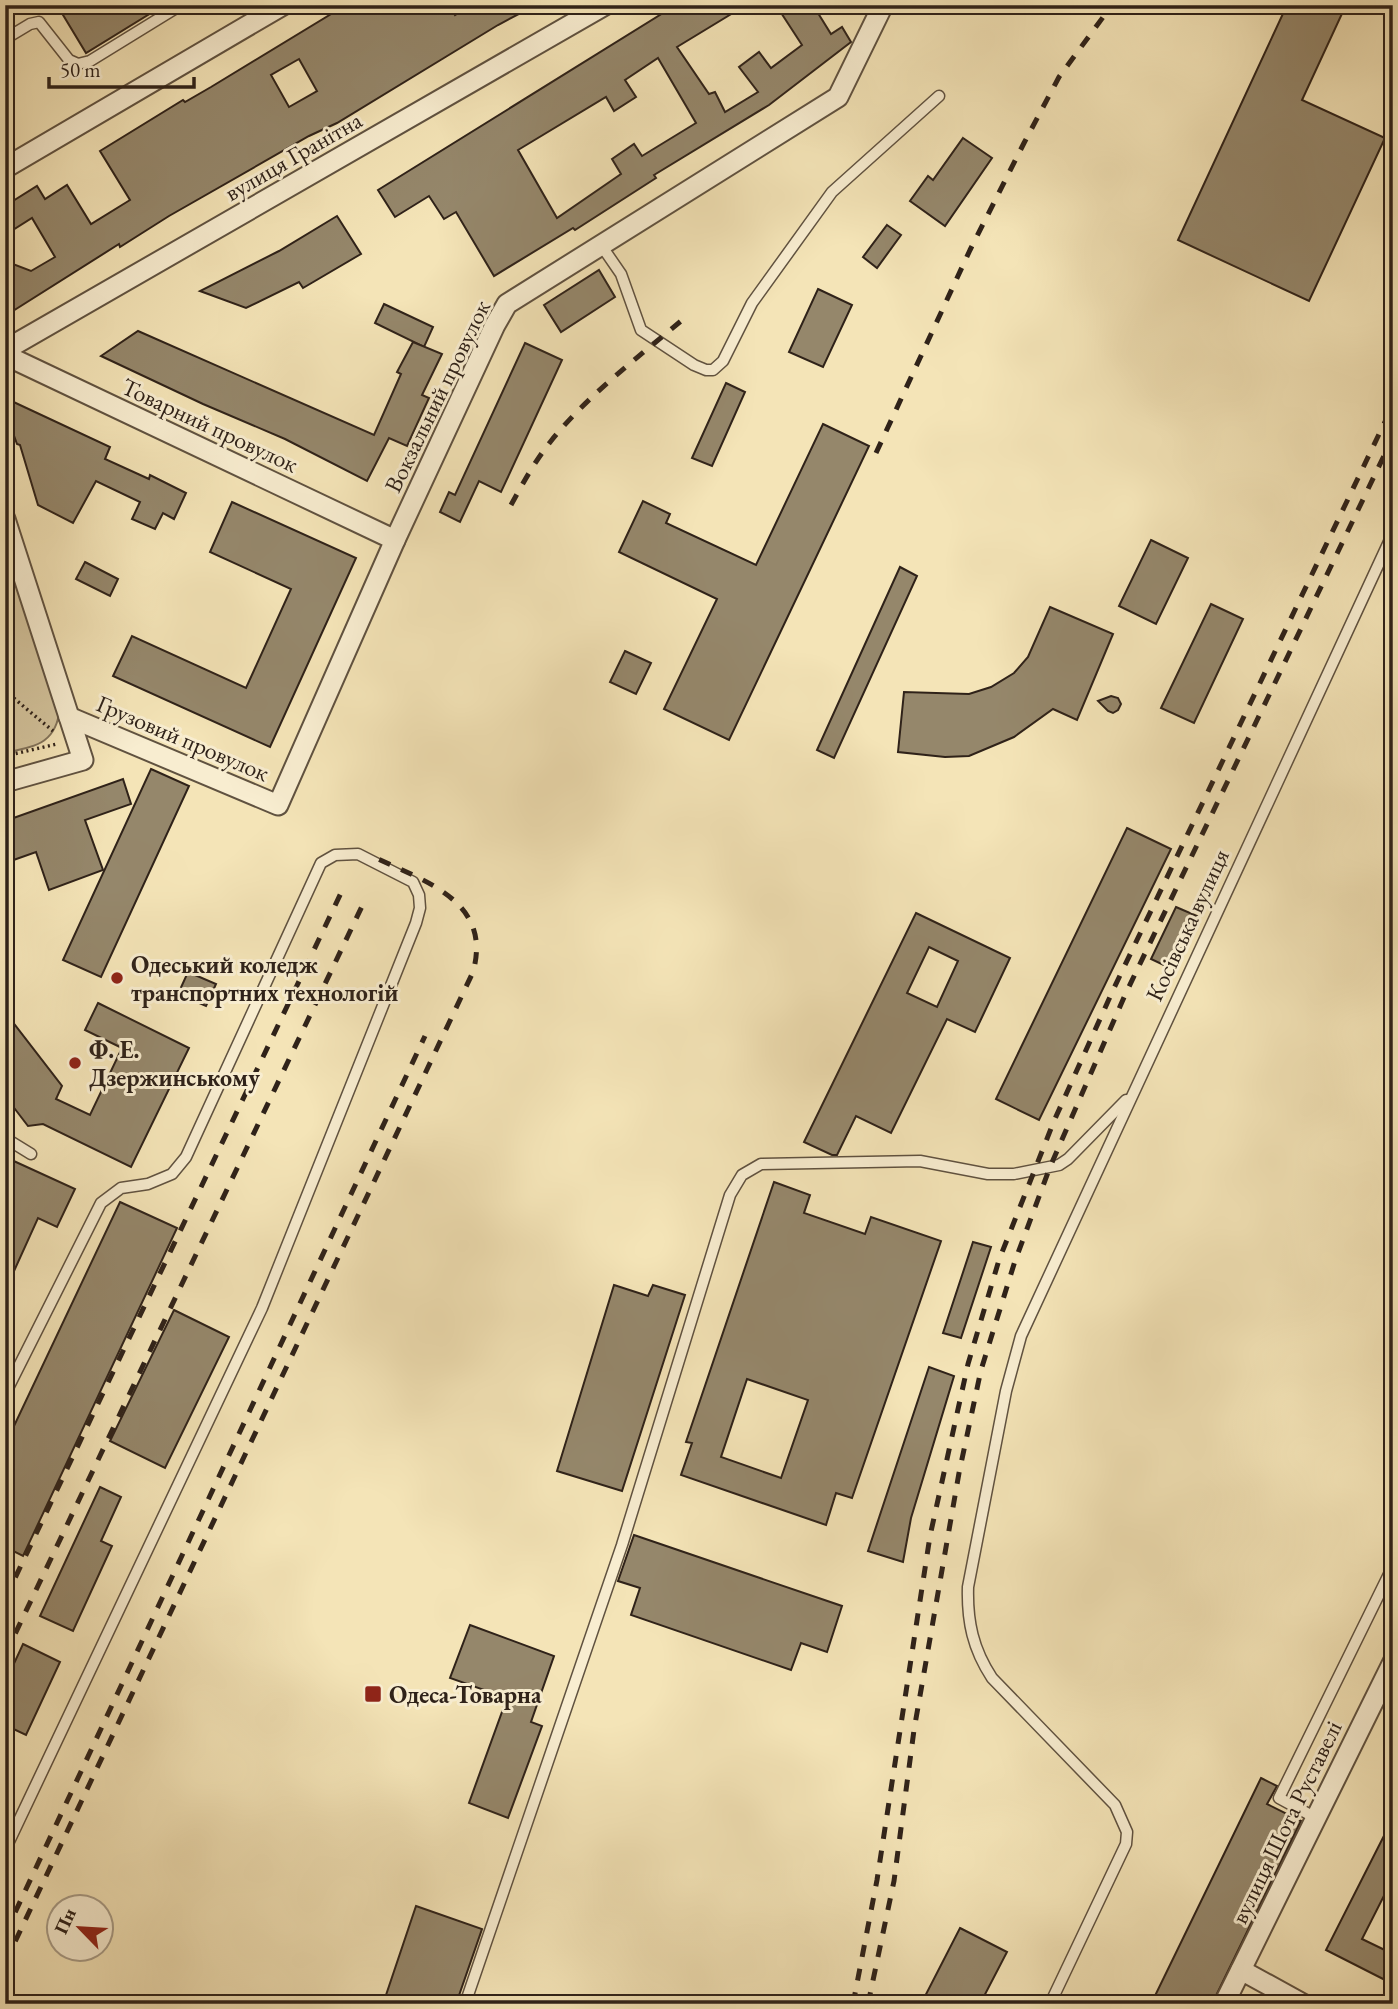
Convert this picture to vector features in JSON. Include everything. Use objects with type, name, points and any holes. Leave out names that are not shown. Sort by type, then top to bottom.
[{"type":"street","points":[[5,168],[283,5]]},
{"type":"street","name":"вулиця Гранітна","points":[[5,352],[605,5]]},
{"type":"street","name":"Вокзальний провулок","points":[[278,805],[395,540],[507,304],[838,97],[883,5]]},
{"type":"street","name":"Товарний провулок","points":[[5,352],[395,540]]},
{"type":"street","points":[[5,519],[83,760],[5,782]]},
{"type":"street","name":"Грузовий провулок","points":[[69,717],[278,805]]},
{"type":"street","name":"вулиця Шота Руставелі","points":[[1224,2004],[1393,1662]]},
{"type":"street","points":[[1241,1970],[1303,2004]]},
{"type":"lane","points":[[5,39],[30,24],[39,22],[69,60],[78,64],[90,61],[181,5]]},
{"type":"lane","points":[[601,245],[621,274],[641,330],[694,365],[713,370],[723,361],[752,303],[832,192],[939,96]]},
{"type":"lane","name":"Косівська вулиця","points":[[1050,2004],[1126,1844],[1128,1832],[1115,1805],[992,1678],[980,1659],[970,1631],[968,1587],[1006,1391],[1021,1336],[1393,533]]},
{"type":"lane","points":[[5,1394],[100,1203],[121,1188],[148,1184],[172,1174],[186,1157],[321,863],[335,855],[358,854],[413,882],[419,895],[420,908],[416,923],[262,1308],[5,1850]]},
{"type":"lane","points":[[465,2004],[622,1545],[730,1195],[742,1175],[761,1164],[920,1161],[988,1174],[1014,1174],[1059,1166],[1132,1094]]},
{"type":"lane","points":[[5,1138],[31,1154]]},
{"type":"lane","points":[[1316,1818],[1279,1798],[1393,1566]]},
{"type":"path","points":[[5,673],[6,686],[16,702],[56,734]]},
{"type":"path","points":[[5,756],[66,742],[83,760]]},
{"type":"shaded area","points":[[5,542],[60,708],[54,729],[43,741],[5,753]]},
{"type":"building","points":[[57,5],[164,5],[86,53]]},
{"type":"building","points":[[346,5],[449,5],[455,15],[471,5],[536,5],[498,25],[337,123],[309,136],[169,216],[120,247],[119,244],[5,316],[5,261],[31,271],[55,257],[32,218],[5,235],[5,206],[37,186],[45,199],[67,185],[91,224],[130,200],[100,151],[183,100],[185,102]],"holes":[[[299,59],[317,91],[289,107],[271,75]]]},
{"type":"building","points":[[676,5],[746,5],[677,47],[709,94],[715,92],[725,112],[758,92],[739,67],[759,52],[771,68],[802,45],[776,5],[813,5],[831,34],[842,27],[851,42],[769,105],[654,175],[656,178],[575,230],[573,228],[494,276],[456,212],[444,219],[429,196],[395,217],[378,190]],"holes":[[[658,58],[696,123],[642,156],[634,144],[612,159],[621,174],[557,218],[518,150],[606,97],[614,111],[636,97],[625,80]]]},
{"type":"building","points":[[1287,5],[1346,5],[1302,100],[1385,138],[1309,301],[1178,240]]},
{"type":"building","points":[[963,138],[992,158],[945,226],[910,201],[928,176],[933,180]]},
{"type":"building","points":[[337,216],[361,254],[303,288],[299,282],[246,308],[200,291],[279,251]]},
{"type":"building","points":[[887,225],[901,235],[877,268],[863,257]]},
{"type":"building","points":[[599,270],[615,297],[561,332],[544,305]]},
{"type":"building","points":[[818,289],[852,305],[823,367],[789,352]]},
{"type":"building","points":[[384,304],[433,327],[424,347],[375,323]]},
{"type":"building","points":[[138,331],[374,435],[401,374],[397,372],[413,342],[442,354],[422,395],[429,398],[407,446],[389,438],[367,481],[285,439],[101,356]]},
{"type":"building","points":[[525,343],[562,360],[501,492],[479,481],[460,522],[440,512],[449,492],[455,495]]},
{"type":"building","points":[[726,383],[745,392],[712,466],[692,458]]},
{"type":"building","points":[[5,398],[110,447],[105,459],[149,479],[150,475],[186,493],[174,519],[163,513],[155,529],[132,519],[140,502],[96,481],[73,523],[38,505],[20,445],[17,444],[5,411]]},
{"type":"building","points":[[823,424],[869,446],[729,740],[664,709],[717,599],[619,552],[643,501],[670,514],[666,523],[756,565]]},
{"type":"building","points":[[232,502],[356,558],[270,747],[113,676],[132,636],[246,688],[291,589],[210,552]]},
{"type":"building","points":[[1151,540],[1188,558],[1156,624],[1119,606]]},
{"type":"building","points":[[85,562],[118,579],[110,596],[76,579]]},
{"type":"building","points":[[900,567],[917,576],[834,758],[817,750]]},
{"type":"building","points":[[1211,604],[1243,619],[1194,723],[1161,708]]},
{"type":"building","points":[[1050,607],[1113,634],[1077,720],[1053,709],[1014,737],[969,756],[945,757],[898,752],[904,692],[969,694],[991,687],[1014,673],[1028,657]]},
{"type":"building","points":[[625,651],[651,663],[636,694],[610,682]]},
{"type":"building","points":[[1111,696],[1118,698],[1121,704],[1113,713],[1098,701]]},
{"type":"building","points":[[151,769],[189,786],[101,977],[63,960]]},
{"type":"building","points":[[123,779],[131,804],[85,820],[103,870],[49,890],[36,852],[5,863],[5,821]]},
{"type":"building","points":[[1127,828],[1171,849],[1039,1120],[996,1099]]},
{"type":"building","points":[[1176,907],[1197,916],[1172,969],[1151,959]]},
{"type":"building","points":[[916,913],[1010,958],[975,1032],[947,1019],[891,1133],[856,1116],[837,1155],[804,1142]],"holes":[[[929,947],[958,961],[937,1007],[907,993]]]},
{"type":"building","points":[[188,972],[216,984],[206,1006],[178,994]]},
{"type":"building","points":[[98,1003],[189,1048],[131,1167],[43,1124],[28,1126],[5,1096],[5,1012],[62,1086],[56,1099],[90,1115],[122,1048],[85,1030]]},
{"type":"building","points":[[5,1157],[75,1189],[57,1227],[38,1218],[5,1291]]},
{"type":"building","points":[[774,1182],[810,1195],[804,1213],[865,1234],[871,1217],[941,1241],[852,1498],[836,1493],[826,1525],[681,1475],[692,1443],[686,1442]],"holes":[[[747,1379],[808,1400],[781,1478],[721,1457]]]},
{"type":"building","points":[[120,1202],[177,1228],[23,1556],[5,1547],[5,1445]]},
{"type":"building","points":[[973,1242],[991,1247],[961,1338],[943,1333]]},
{"type":"building","points":[[614,1285],[648,1296],[653,1285],[685,1295],[622,1491],[557,1471]]},
{"type":"building","points":[[174,1310],[229,1337],[165,1468],[110,1441]]},
{"type":"building","points":[[929,1367],[954,1376],[911,1518],[903,1562],[868,1551]]},
{"type":"building","points":[[100,1487],[121,1497],[101,1541],[112,1546],[73,1631],[40,1616]]},
{"type":"building","points":[[634,1535],[842,1606],[827,1652],[801,1643],[791,1670],[631,1615],[640,1588],[618,1581]]},
{"type":"building","points":[[470,1625],[554,1656],[531,1722],[542,1726],[508,1818],[469,1803],[507,1698],[450,1678]]},
{"type":"building","points":[[23,1644],[60,1662],[26,1735],[5,1725],[5,1683]]},
{"type":"building","points":[[1261,1778],[1277,1786],[1267,1804],[1301,1821],[1212,2004],[1151,2004]]},
{"type":"building","points":[[1393,1818],[1393,1878],[1362,1939],[1393,1954],[1393,1984],[1326,1950]]},
{"type":"building","points":[[416,1906],[482,1929],[456,2004],[383,2004]]},
{"type":"building","points":[[960,1928],[1007,1952],[980,2004],[921,2004]]},
{"type":"railway","points":[[876,453],[970,250],[1024,143],[1059,77],[1112,5]]},
{"type":"railway","points":[[511,505],[540,456],[565,424],[613,378],[681,321]]},
{"type":"railway","points":[[853,2004],[877,1880],[930,1536],[968,1364],[999,1260],[1054,1121],[1114,988],[1393,405]]},
{"type":"railway","points":[[868,2004],[894,1881],[914,1730],[959,1473],[981,1370],[1015,1261],[1050,1167],[1125,995],[1393,437]]},
{"type":"railway","points":[[5,1963],[473,972],[476,947],[473,927],[463,910],[449,896],[432,885],[372,856]]},
{"type":"railway","points":[[5,1599],[341,893]]},
{"type":"railway","points":[[5,1655],[365,900]]},
{"type":"railway","points":[[5,1934],[425,1036]]},
{"type":"place","name":"Одеський коледж транспортних технологій","points":[[117,978]]},
{"type":"place","name":"Ф. Е. Дзержинському","points":[[75,1063]]},
{"type":"place","name":"Одеса-Товарна","points":[[373,1694]]}]
